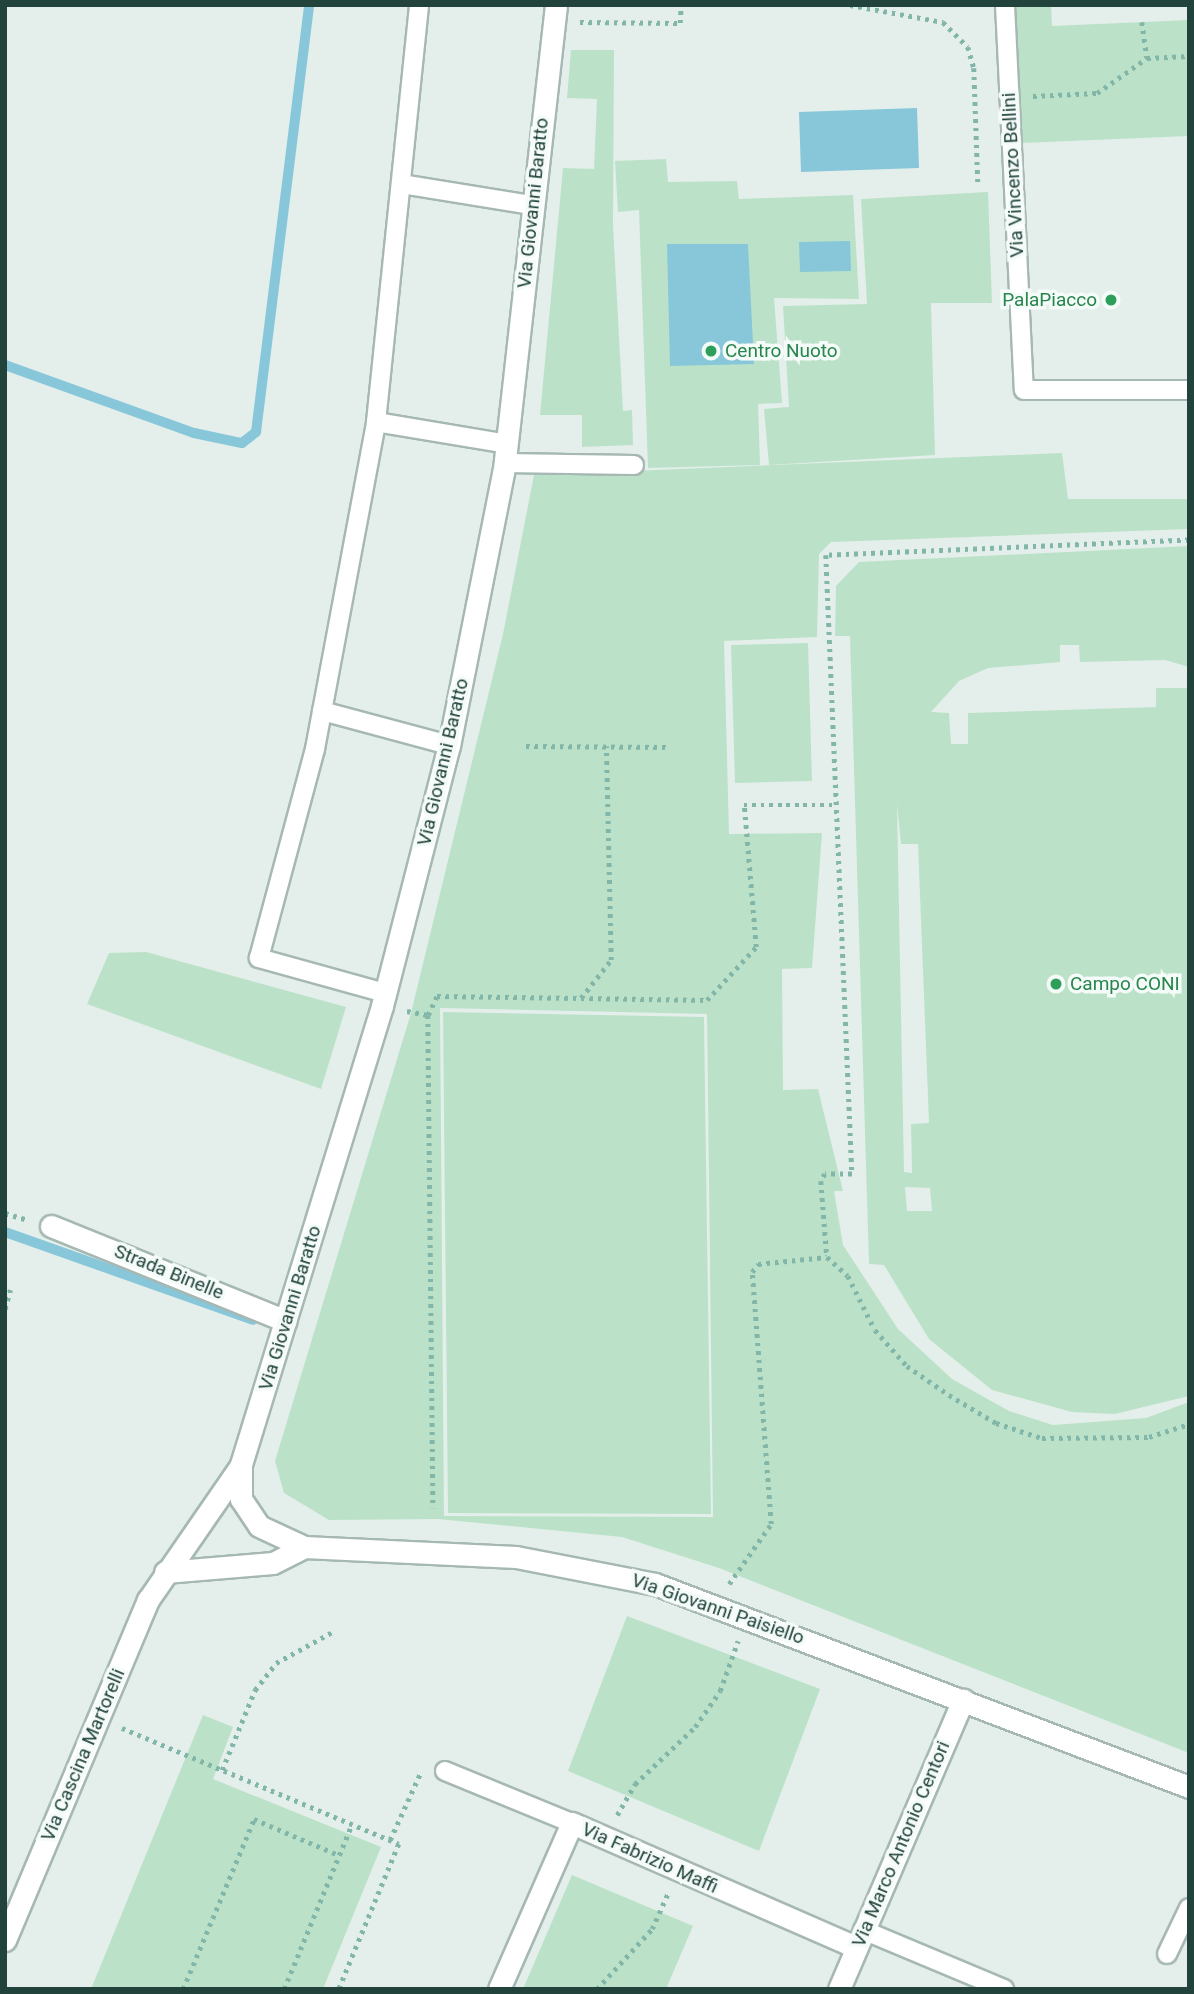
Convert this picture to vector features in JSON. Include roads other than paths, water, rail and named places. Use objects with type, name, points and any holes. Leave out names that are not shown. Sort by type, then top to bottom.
[{"type":"street","name":"Via Giovanni Baratto","points":[[241,1499],[241,1464],[384,999],[449,745],[506,454],[555,12]]},
{"type":"street","name":"Strada Binelle","points":[[51,1226],[286,1321]]},
{"type":"street","name":"Via Cascina Martorelli","points":[[5,1940],[99,1718],[165,1572],[207,1522],[241,1464]]},
{"type":"street","name":"Via Giovanni Paisiello","points":[[241,1499],[259,1526],[304,1547],[516,1556],[603,1571],[714,1604],[1189,1787]]},
{"type":"street","points":[[165,1572],[273,1563],[304,1547]]},
{"type":"street","name":"Via Marco Antonio Centori","points":[[839,1989],[963,1699]]},
{"type":"street","name":"Via Fabrizio Maffi","points":[[499,1989],[572,1823],[678,1870],[860,1938]]},
{"type":"lane","points":[[384,999],[260,958],[322,711],[376,422],[419,5]]},
{"type":"lane","name":"Via Vincenzo Bellini","points":[[1005,5],[1024,390],[1189,390]]},
{"type":"lane","points":[[402,184],[532,205]]},
{"type":"lane","points":[[376,422],[506,454],[634,464]]},
{"type":"lane","points":[[322,711],[449,745]]},
{"type":"lane","points":[[445,1771],[572,1823]]},
{"type":"lane","points":[[1167,1954],[1189,1908]]},
{"type":"lane","points":[[860,1938],[1004,1989]]},
{"type":"water","points":[[917,108],[919,168],[801,172],[799,112]]},
{"type":"water","points":[[850,241],[851,271],[800,272],[799,242]]},
{"type":"water","points":[[667,244],[748,244],[754,364],[670,366]]},
{"type":"waterway","points":[[5,365],[194,433],[242,443],[256,432],[309,5]]},
{"type":"waterway","points":[[5,1232],[253,1320]]},
{"type":"place","name":"PalaPiacco","points":[[1111,300]]},
{"type":"place","name":"Centro Nuoto","points":[[711,351]]},
{"type":"place","name":"Campo CONI","points":[[1056,984]]}]
